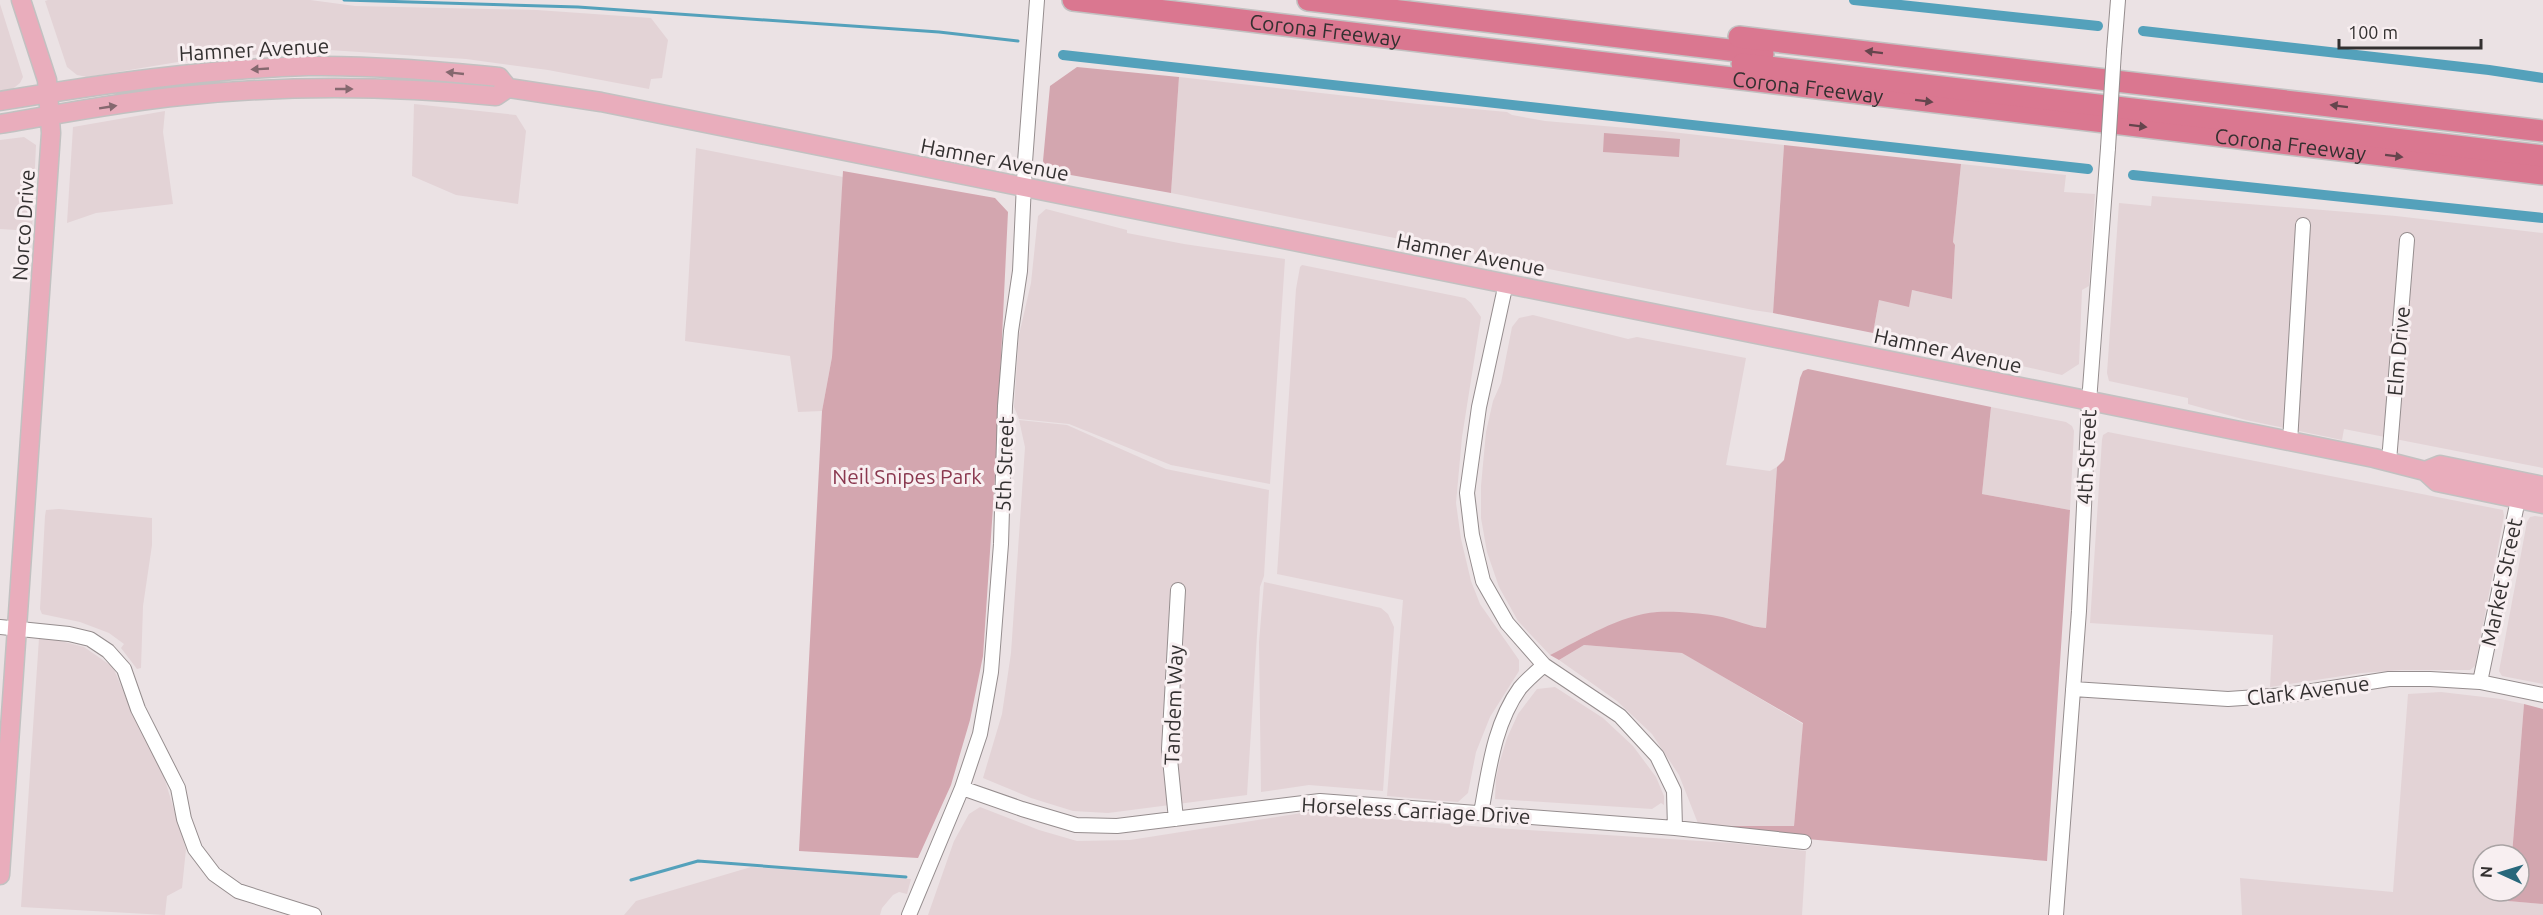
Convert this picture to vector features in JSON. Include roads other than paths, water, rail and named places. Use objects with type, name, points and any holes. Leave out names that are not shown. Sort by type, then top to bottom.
[{"type":"highway","name":"Corona Freeway","points":[[1073,0],[1672,69],[1871,95],[2543,174]]},
{"type":"highway","points":[[1184,0],[1584,39],[2543,146]]},
{"type":"highway","points":[[1308,0],[1584,39],[2543,156]]},
{"type":"highway","name":"Corona Freeway","points":[[1432,0],[2543,131]]},
{"type":"highway","points":[[1584,39],[1677,30]]},
{"type":"highway","points":[[1584,39],[1672,69]]},
{"type":"main road","name":"Norco Drive","points":[[0,875],[9,628],[46,217],[51,116],[46,77],[21,0]]},
{"type":"main road","name":"Hamner Avenue","points":[[0,101],[163,77],[308,66],[423,70],[499,77],[508,88],[601,102],[2425,471],[2440,465],[2520,490],[2543,504]]},
{"type":"main road","points":[[180,96],[188,86],[219,82],[222,71]]},
{"type":"main road","name":"Hamner Avenue","points":[[0,124],[180,96],[308,89],[422,89],[496,96],[508,88]]},
{"type":"main road","name":"Hamner Avenue","points":[[2520,490],[2543,486]]},
{"type":"street","name":"5th Street","points":[[909,915],[962,788],[980,734],[991,672],[1001,544],[1005,406],[1011,331],[1020,272],[1037,0]]},
{"type":"street","name":"4th Street","points":[[2055,915],[2073,689],[2089,402],[2118,0]]},
{"type":"street","points":[[2290,442],[2303,225]]},
{"type":"street","name":"Elm Drive","points":[[2389,462],[2407,240]]},
{"type":"street","points":[[1506,284],[1479,407],[1467,493],[1472,535],[1483,581],[1507,623],[1544,665],[1620,716],[1657,756],[1674,790],[1675,828]]},
{"type":"street","name":"Market Street","points":[[2480,682],[2520,490]]},
{"type":"street","name":"Tandem Way","points":[[1176,819],[1169,749],[1178,590]]},
{"type":"street","points":[[9,628],[69,634],[90,639],[108,651],[124,669],[138,709],[178,789],[184,819],[195,849],[214,874],[238,891],[314,915]]},
{"type":"street","points":[[1481,813],[1490,765],[1502,721],[1521,688],[1544,665]]},
{"type":"street","name":"Clark Avenue","points":[[2073,689],[2228,699],[2287,695],[2389,679],[2480,682],[2543,694]]},
{"type":"street","name":"Horseless Carriage Drive","points":[[962,788],[1022,810],[1076,825],[1117,826],[1318,801],[1675,828],[1804,842]]},
{"type":"waterway","points":[[344,0],[578,7],[939,32],[1018,41]]},
{"type":"waterway","points":[[1854,0],[2098,26]]},
{"type":"waterway","points":[[2143,31],[2543,78]]},
{"type":"waterway","points":[[1063,55],[2088,169]]},
{"type":"waterway","points":[[2133,175],[2543,218]]},
{"type":"waterway","points":[[631,880],[698,861],[906,877]]},
{"type":"park label","name":"Neil Snipes Park","points":[[907,476]]}]
